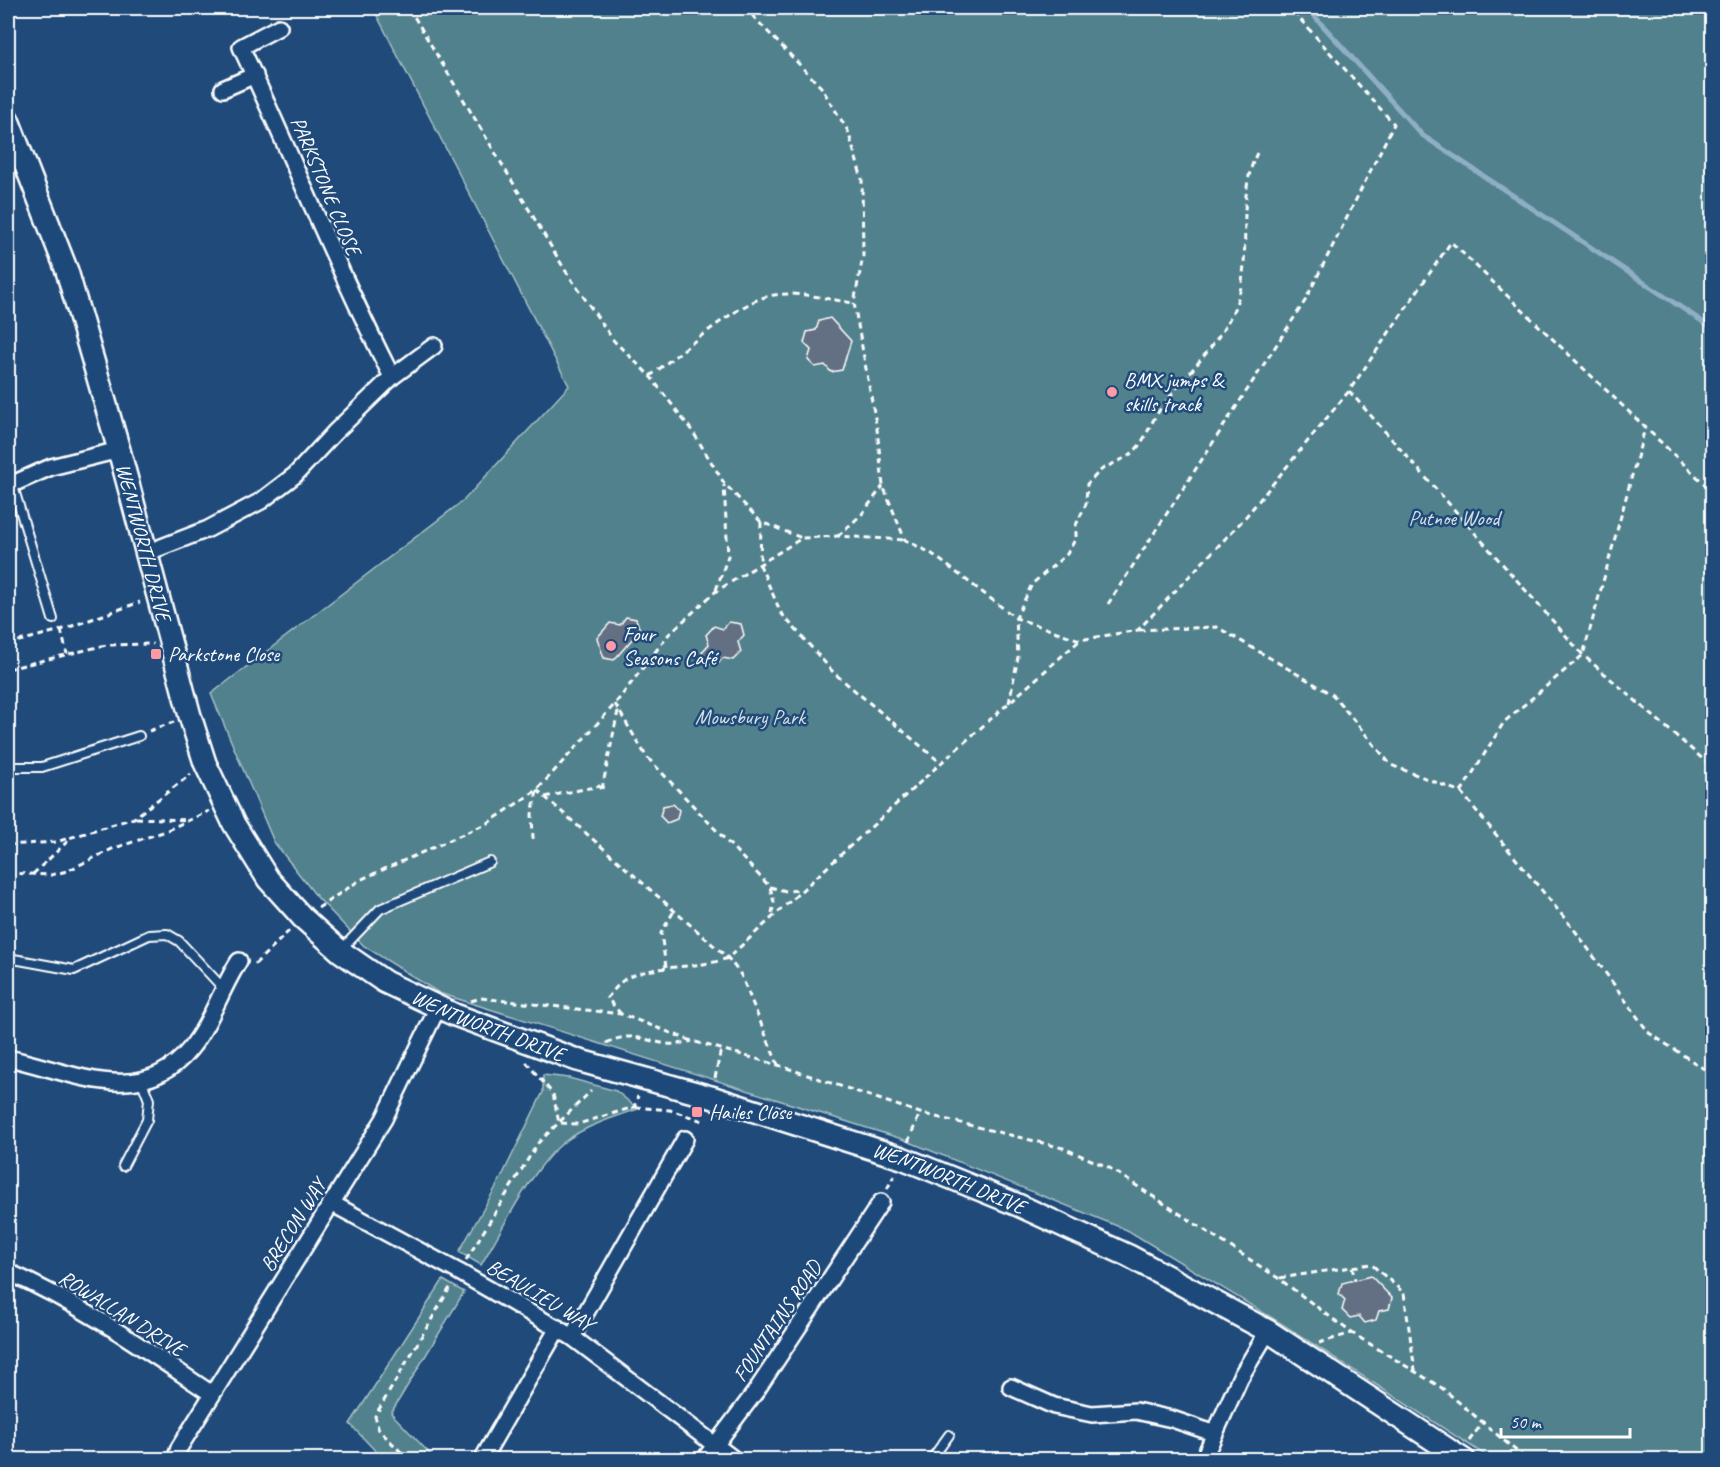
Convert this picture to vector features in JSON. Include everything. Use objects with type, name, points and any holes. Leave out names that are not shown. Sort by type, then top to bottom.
[{"type":"street","name":"PARKSTONE CLOSE","points":[[279,27],[241,47],[353,301],[392,377]]},
{"type":"street","points":[[223,89],[255,75]]},
{"type":"street","name":"WENTWORTH DRIVE","points":[[8,120],[67,272],[119,450],[190,716],[206,763],[225,804],[268,879],[303,918],[340,951],[385,982],[446,1011],[577,1060],[644,1078],[716,1089],[902,1158],[1018,1205],[1129,1256],[1268,1331],[1461,1458]]},
{"type":"street","points":[[146,553],[208,529],[261,501],[295,476],[334,432],[392,377],[434,346]]},
{"type":"street","points":[[9,481],[51,466],[119,450]]},
{"type":"street","points":[[8,1058],[115,1084],[142,1082],[171,1067],[190,1049],[206,1023],[222,987],[239,961]]},
{"type":"street","name":"BRECON WAY","points":[[175,1460],[178,1448],[384,1119],[446,1011]]},
{"type":"street","points":[[572,1337],[685,1139]]},
{"type":"street","name":"FOUNTAINS ROAD","points":[[704,1460],[756,1391],[881,1202]]},
{"type":"street","name":"BEAULIEU WAY","points":[[332,1203],[558,1328],[735,1460]]},
{"type":"street","name":"ROWALLAN DRIVE","points":[[8,1272],[36,1284],[121,1333],[212,1394]]},
{"type":"street","points":[[482,1460],[558,1328]]},
{"type":"street","points":[[1203,1460],[1213,1433],[1240,1378],[1268,1331]]},
{"type":"street","points":[[1011,1387],[1054,1406],[1092,1414],[1136,1411],[1172,1419],[1213,1433]]},
{"type":"lane","points":[[9,481],[52,619]]},
{"type":"lane","points":[[8,767],[42,767],[139,735]]},
{"type":"lane","points":[[340,951],[380,909],[490,862]]},
{"type":"lane","points":[[8,958],[74,969],[149,934],[167,934],[179,941],[222,987]]},
{"type":"lane","points":[[123,1166],[147,1120],[149,1100],[142,1082]]},
{"type":"lane","points":[[931,1460],[949,1435]]},
{"type":"path","points":[[409,8],[565,270],[614,341],[650,376],[693,432],[724,483],[761,522],[802,538],[838,536],[905,540],[931,553],[1016,618],[1080,640],[1138,630],[1217,627],[1333,695],[1391,765],[1461,792],[1576,932],[1648,1034],[1713,1074]]},
{"type":"path","points":[[745,8],[821,87],[848,131],[862,179],[863,256],[854,303],[877,429],[883,486],[905,540]]},
{"type":"path","points":[[1108,604],[1305,301],[1394,124],[1290,8]]},
{"type":"path","points":[[1009,703],[1018,657],[1016,618],[1032,584],[1067,555],[1076,538],[1076,525],[1086,504],[1087,484],[1102,469],[1120,462],[1138,447],[1158,411],[1193,370],[1231,317],[1241,289],[1245,260],[1248,172],[1257,153]]},
{"type":"path","points":[[1138,630],[1243,520],[1349,391],[1450,242],[1713,491]]},
{"type":"path","points":[[650,376],[742,308],[766,296],[792,294],[854,303]]},
{"type":"path","points":[[1349,391],[1583,655],[1713,767]]},
{"type":"path","points":[[1461,792],[1504,722],[1583,655],[1646,427]]},
{"type":"path","points":[[716,592],[728,556],[724,483]]},
{"type":"path","points":[[838,536],[862,514],[883,486]]},
{"type":"path","points":[[761,522],[760,565],[782,612],[834,673],[940,763]]},
{"type":"path","points":[[239,961],[250,968],[303,918],[360,880],[488,823],[537,790],[615,704],[669,634],[716,592],[802,538]]},
{"type":"path","points":[[8,644],[61,630],[158,596]]},
{"type":"path","points":[[52,619],[61,630],[67,654]]},
{"type":"path","points":[[621,1014],[607,998],[625,979],[666,967],[717,962],[728,958],[940,763],[1080,640]]},
{"type":"path","points":[[8,669],[106,645],[171,644]]},
{"type":"path","points":[[615,704],[646,756],[770,887],[774,902],[771,919]]},
{"type":"path","points":[[545,796],[599,786],[602,791],[618,710]]},
{"type":"path","points":[[139,735],[190,716]]},
{"type":"path","points":[[134,818],[206,763]]},
{"type":"path","points":[[537,790],[728,958],[741,975],[778,1065]]},
{"type":"path","points":[[534,839],[532,814],[537,790]]},
{"type":"path","points":[[8,873],[67,872],[112,849],[163,832],[225,804]]},
{"type":"path","points":[[8,845],[56,842],[134,818],[190,820]]},
{"type":"path","points":[[33,874],[71,838]]},
{"type":"path","points":[[770,887],[786,891],[802,890]]},
{"type":"path","points":[[666,967],[661,933],[674,911]]},
{"type":"path","points":[[446,1011],[463,1002],[481,998],[621,1014],[692,1041],[778,1065],[920,1113],[1072,1151],[1108,1167],[1278,1278],[1352,1333],[1442,1388],[1484,1421],[1527,1460]]},
{"type":"path","points":[[606,1043],[619,1036],[637,1036],[669,1045],[692,1041]]},
{"type":"path","points":[[685,1139],[716,1089],[713,1077],[721,1049]]},
{"type":"path","points":[[525,1059],[553,1094],[559,1123],[578,1124],[634,1107],[670,1110],[703,1121]]},
{"type":"path","points":[[634,1107],[644,1078]]},
{"type":"path","points":[[1278,1278],[1371,1264],[1404,1293],[1415,1371]]},
{"type":"path","points":[[1352,1267],[1355,1280]]},
{"type":"path","points":[[1298,1350],[1352,1333]]},
{"type":"path","points":[[1461,1458],[1484,1421]]},
{"type":"green space","name":"Mowsbury Park","points":[[373,8],[1712,8],[1712,1459],[1491,1459],[1282,1324],[1127,1230],[902,1139],[439,993],[364,946],[317,897],[274,842],[211,694],[464,500],[569,386]]},
{"type":"green space","points":[[543,1075],[569,1078],[616,1091],[638,1109],[582,1131],[553,1152],[523,1192],[481,1265],[459,1252],[501,1178],[543,1092]]},
{"type":"green space","points":[[443,1280],[464,1292],[391,1413],[435,1459],[383,1459],[350,1424]]},
{"type":"building","points":[[830,318],[851,341],[842,370],[831,372],[825,365],[815,367],[808,360],[811,350],[804,343],[807,332],[816,330],[819,321]]},
{"type":"building","points":[[626,617],[636,619],[640,630],[614,660],[604,658],[597,638],[610,623],[620,625]]},
{"type":"building","points":[[729,622],[741,624],[744,635],[738,642],[741,652],[733,660],[723,658],[717,665],[705,663],[702,652],[709,644],[706,635],[714,626],[723,629]]},
{"type":"building","points":[[673,804],[679,810],[677,819],[667,823],[660,816],[663,806]]},
{"type":"building","points":[[1371,1276],[1392,1298],[1389,1309],[1379,1311],[1376,1320],[1365,1323],[1359,1316],[1350,1318],[1342,1310],[1345,1300],[1339,1294],[1342,1283]]},
{"type":"waterway","points":[[1307,8],[1422,135],[1712,328]]},
{"type":"place","name":"BMX jumps & skills track","points":[[1112,392]]},
{"type":"place","name":"Four Seasons Café","points":[[611,646]]},
{"type":"place","name":"Parkstone Close","points":[[156,654]]},
{"type":"place","name":"Hailes Close","points":[[697,1112]]},
{"type":"park label","name":"Putnoe Wood","points":[[1454,518]]}]
